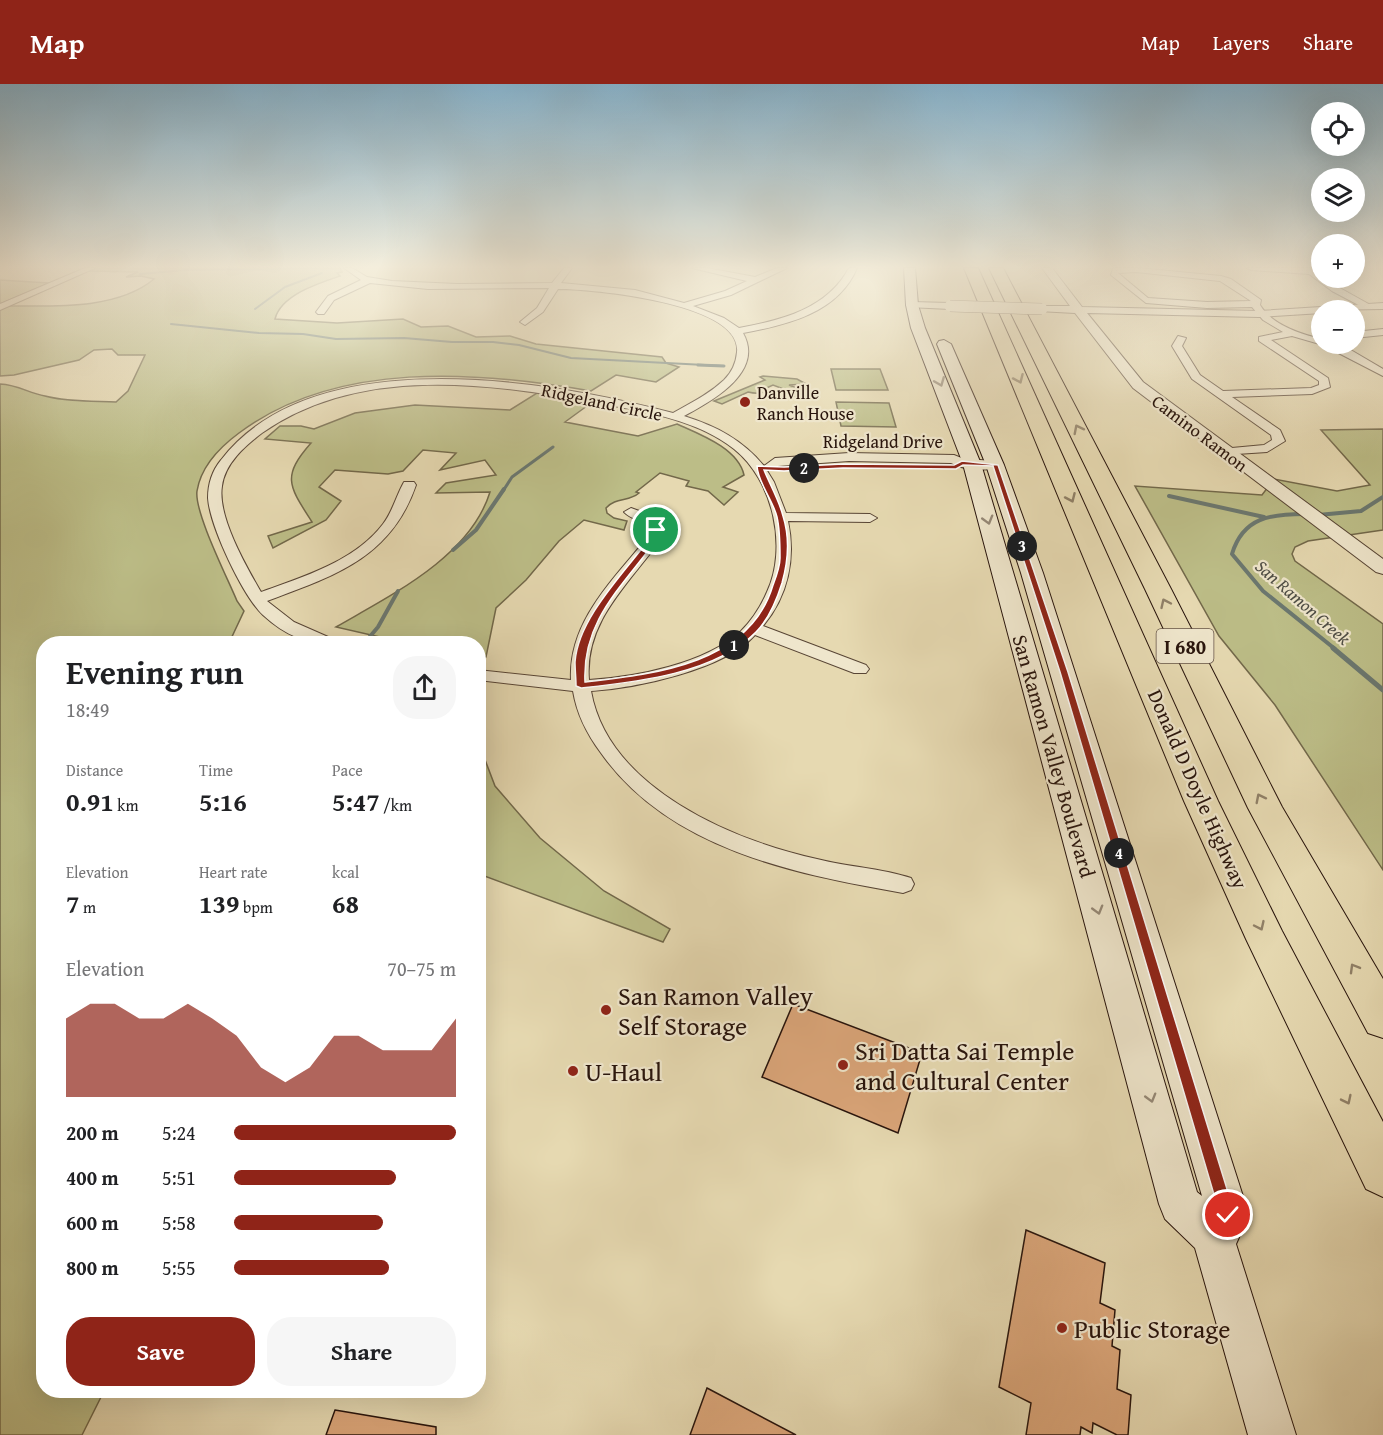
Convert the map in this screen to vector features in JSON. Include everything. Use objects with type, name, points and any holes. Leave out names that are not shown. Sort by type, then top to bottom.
[{"type":"highway","name":"Donald D Doyle Highway","points":[[998,331],[1201,801],[1266,939],[1383,1172]]},
{"type":"highway","name":"I 680","points":[[1028,331],[1265,808],[1383,1019]]},
{"type":"main road","name":"San Ramon Valley Boulevard","points":[[919,331],[1064,672],[1228,1215],[1224,1227],[1213,1236]]},
{"type":"main road","name":"San Ramon Valley Boulevard","points":[[937,331],[976,464],[1180,1204],[1213,1236],[1272,1435]]},
{"type":"street","points":[[674,417],[707,398],[728,382],[744,354],[743,340],[739,331]]},
{"type":"street","name":"Camino Ramon","points":[[1095,331],[1138,385],[1383,568]]},
{"type":"street","points":[[1108,331],[1114,357]]},
{"type":"street","points":[[1290,331],[1311,339]]},
{"type":"street","points":[[1365,333],[1383,332]]},
{"type":"street","points":[[1219,394],[1312,391],[1325,387],[1324,380],[1262,339],[1311,336]]},
{"type":"street","points":[[1180,338],[1177,346],[1196,377],[1275,433],[1279,441],[1268,448],[1225,452]]},
{"type":"street","points":[[1350,354],[1383,373]]},
{"type":"street","name":"Ridgeland Circle","points":[[309,636],[277,618],[257,599],[228,540],[213,499],[219,472],[240,446],[261,427],[282,414],[308,403],[368,389],[405,384],[472,382],[540,388],[674,417],[710,430],[765,467],[780,517],[784,562],[774,596],[755,629],[741,641],[715,656],[671,671],[624,681],[581,686],[486,676]]},
{"type":"street","name":"Ridgeland Drive","points":[[765,467],[784,469],[843,466],[956,467],[976,464]]},
{"type":"street","points":[[257,599],[315,578],[346,562],[374,543],[397,519],[406,501],[409,485]]},
{"type":"street","points":[[631,512],[651,520],[656,530],[654,539],[596,614],[585,636],[580,660],[581,686],[587,716],[609,754],[640,788],[690,822],[742,845],[841,875],[903,884]]},
{"type":"street","points":[[780,517],[870,518]]},
{"type":"street","points":[[755,629],[860,669]]},
{"type":"green space","points":[[0,331],[461,331],[476,337],[510,336],[536,344],[662,357],[666,363],[679,367],[656,382],[616,375],[591,391],[502,379],[456,376],[409,377],[363,382],[319,393],[277,409],[239,433],[218,451],[207,465],[197,491],[197,501],[206,529],[237,601],[244,611],[232,636],[36,636],[36,1398],[100,1398],[82,1435],[0,1435],[0,384],[63,399],[116,402],[128,391],[145,355],[118,355],[112,349],[94,350],[79,360],[0,376]]},
{"type":"green space","points":[[831,369],[880,369],[888,390],[836,390]]},
{"type":"green space","points":[[760,377],[797,379],[806,384],[789,385],[802,390],[805,395],[800,398],[794,396],[797,394],[773,385],[764,389],[768,391],[748,392],[722,404],[714,401],[765,380]]},
{"type":"green space","points":[[537,393],[591,403],[565,422],[638,436],[677,424],[706,437],[726,450],[740,465],[744,475],[723,487],[738,492],[724,505],[708,491],[686,486],[689,481],[660,473],[636,492],[639,493],[635,496],[614,502],[606,508],[607,513],[614,518],[627,521],[624,530],[584,520],[559,541],[526,580],[496,608],[486,657],[486,636],[375,636],[336,627],[426,572],[465,536],[480,515],[490,492],[436,493],[446,483],[496,475],[485,460],[440,470],[456,453],[423,450],[403,471],[388,474],[335,470],[319,487],[341,501],[326,520],[273,548],[268,536],[312,522],[298,499],[292,482],[295,465],[311,443],[265,439],[280,426],[301,426],[314,429],[355,413],[415,405],[510,410]]},
{"type":"green space","points":[[836,402],[889,403],[896,427],[841,426]]},
{"type":"green space","points":[[1383,429],[1383,530],[1308,541],[1295,547],[1292,554],[1295,561],[1383,624],[1383,870],[1275,705],[1219,636],[1135,486],[1262,495],[1274,479],[1337,491],[1370,485],[1321,430]]},
{"type":"green space","points":[[486,762],[495,786],[540,838],[604,891],[670,929],[663,942],[486,877]]},
{"type":"building","name":"Sri Datta Sai Temple and Cultural Center","points":[[793,1004],[922,1053],[898,1133],[762,1077]]},
{"type":"building","name":"Public Storage","points":[[1026,1230],[1105,1263],[1100,1303],[1115,1310],[1112,1346],[1120,1350],[1117,1389],[1131,1395],[1128,1435],[1117,1435],[1093,1423],[1092,1433],[1081,1427],[1080,1435],[1026,1435],[1031,1403],[999,1387]]},
{"type":"building","points":[[707,1388],[796,1435],[690,1435]]},
{"type":"building","points":[[335,1410],[436,1427],[436,1435],[326,1435]]},
{"type":"waterway","points":[[240,331],[303,334],[336,339],[404,338],[452,342],[493,342],[519,345],[571,358],[724,366],[698,365]]},
{"type":"waterway","points":[[503,491],[512,477],[553,447]]},
{"type":"waterway","points":[[453,550],[476,530],[504,489]]},
{"type":"waterway","points":[[1169,496],[1264,517]]},
{"type":"waterway","name":"San Ramon Creek","points":[[1318,515],[1361,511],[1383,497]]},
{"type":"waterway","name":"San Ramon Creek","points":[[1305,514],[1281,515],[1260,520],[1243,532],[1232,554],[1263,591],[1335,649]]},
{"type":"waterway","points":[[370,636],[398,591]]},
{"type":"waterway","name":"San Ramon Creek","points":[[1333,648],[1383,690]]},
{"type":"place","name":"Danville Ranch House","points":[[745,402]]},
{"type":"place","name":"San Ramon Valley Self Storage","points":[[606,1010]]},
{"type":"place","name":"Sri Datta Sai Temple and Cultural Center","points":[[843,1065]]},
{"type":"place","name":"U-Haul","points":[[573,1071]]},
{"type":"place","name":"Public Storage","points":[[1062,1328]]},
{"type":"route","points":[[656,530],[654,539],[596,614],[585,636],[580,660],[581,686],[624,681],[671,671],[715,656],[741,641],[755,629],[774,596],[784,562],[780,517],[760,467],[770,466],[784,469],[843,466],[956,467],[962,463],[995,465],[1064,672],[1228,1215]]}]
